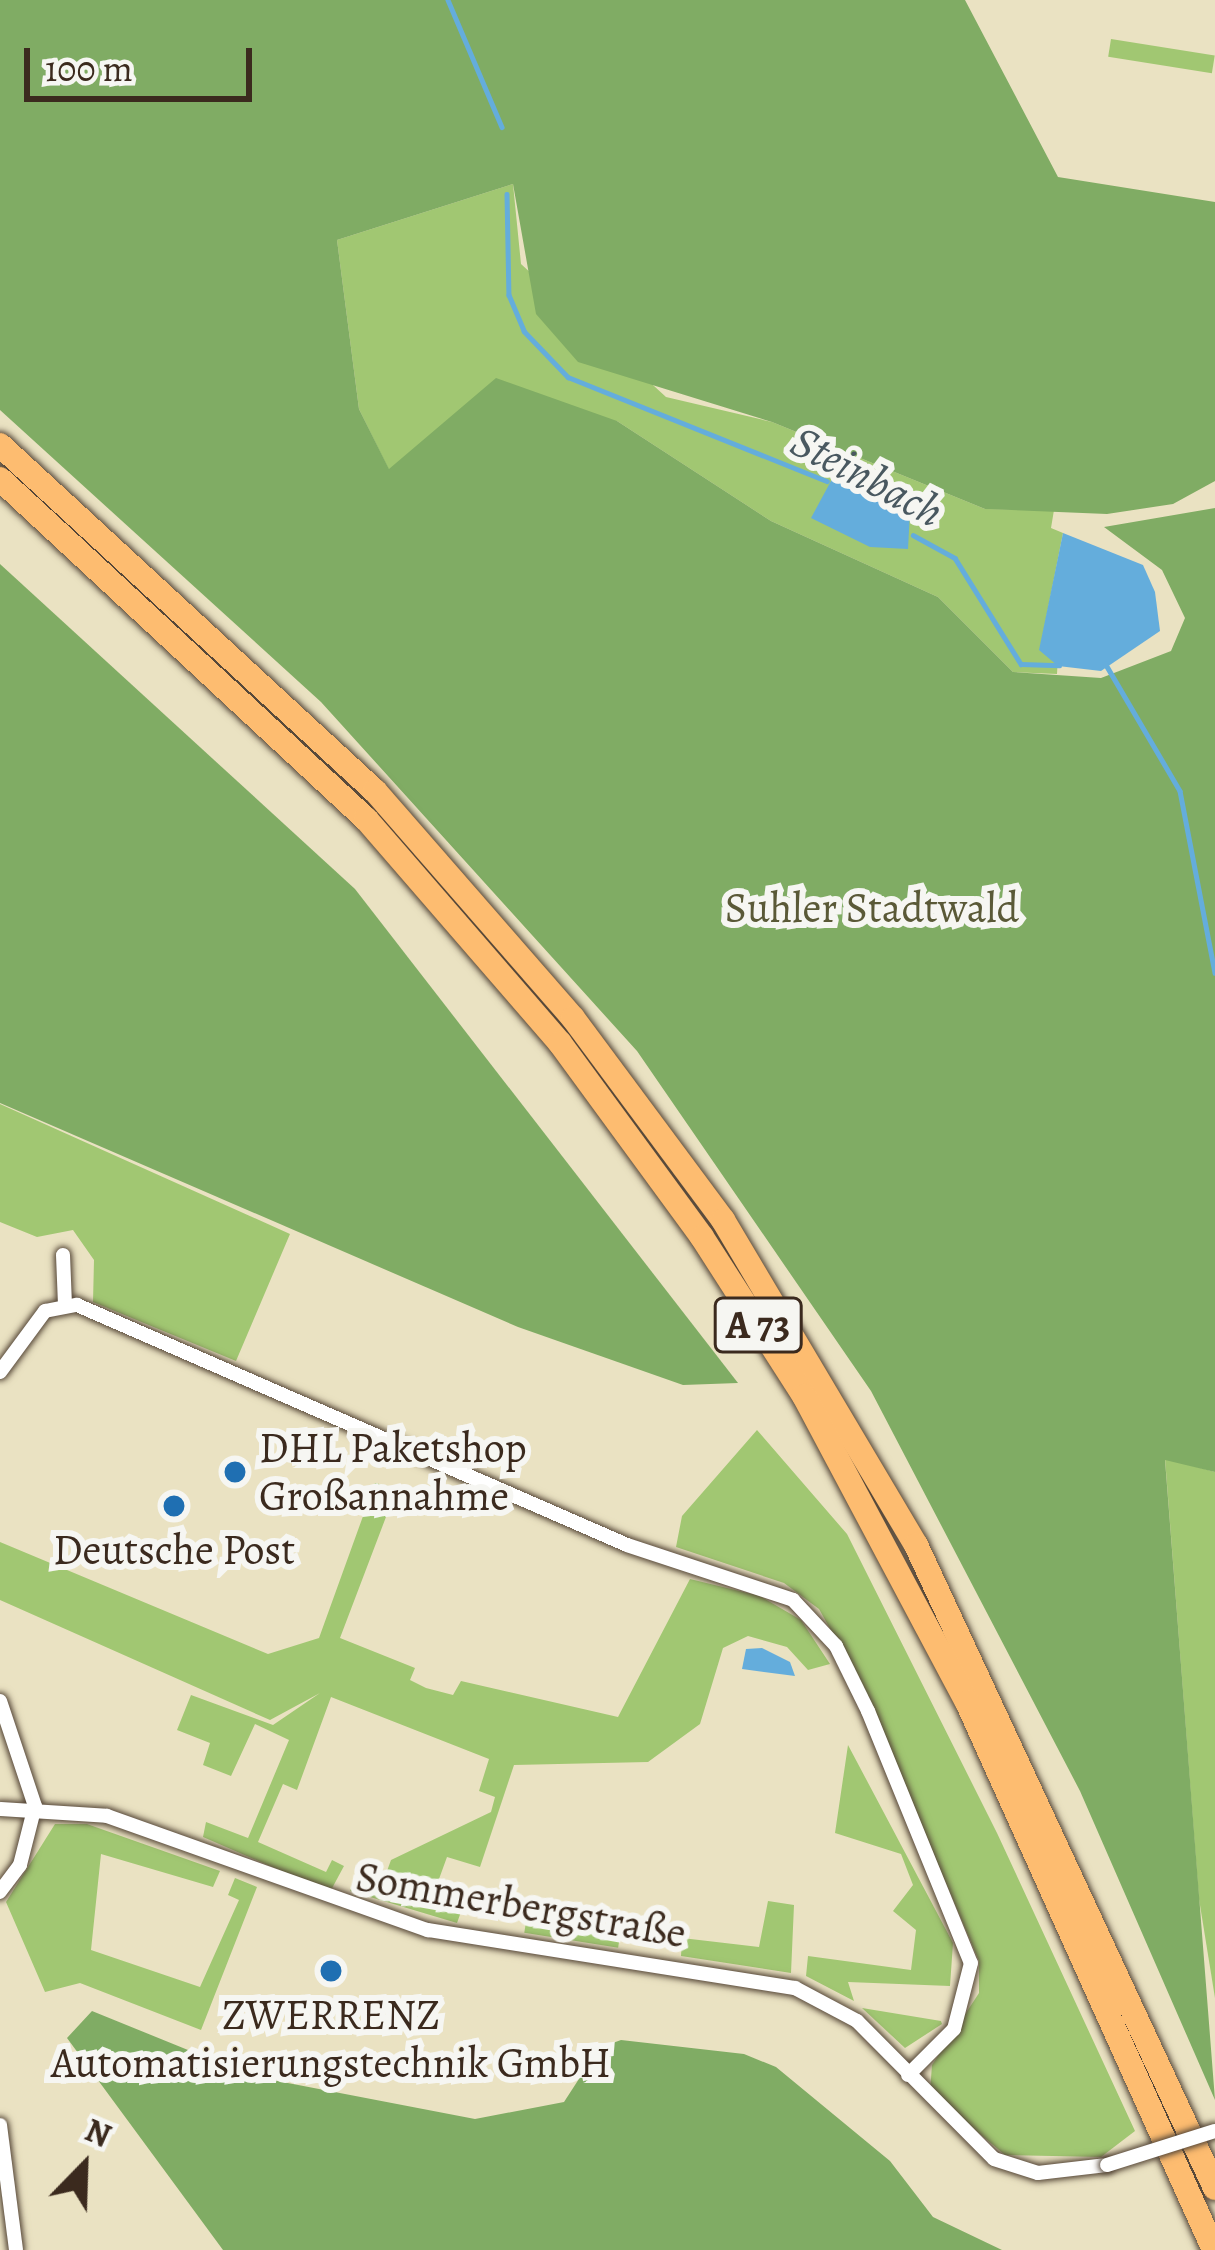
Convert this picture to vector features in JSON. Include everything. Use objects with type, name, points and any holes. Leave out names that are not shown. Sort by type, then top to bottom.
[{"type":"highway","name":"A 73","points":[[0,446],[366,819],[560,1043],[702,1238],[803,1396],[946,1660],[1214,2250]]},
{"type":"highway","name":"A 73","points":[[0,479],[90,541],[375,791],[573,1018],[723,1220],[916,1545],[1215,2188]]},
{"type":"street","points":[[63,1255],[64,1304]]},
{"type":"street","points":[[0,1372],[45,1311],[64,1304],[640,1550],[772,1588],[815,1618],[868,1711],[970,1964],[954,2029],[908,2075]]},
{"type":"street","points":[[0,1701],[35,1806],[20,1865],[0,1892]]},
{"type":"street","name":"Sommerbergstraße","points":[[0,1809],[35,1806],[144,1827],[381,1920],[796,1988],[857,2020],[994,2159],[1038,2173],[1107,2164],[1215,2131]]},
{"type":"street","points":[[0,2125],[16,2250]]},
{"type":"green space","name":"Suhler Stadtwald","points":[[0,0],[965,0],[1058,177],[1215,202],[1215,481],[1173,504],[1107,514],[985,509],[772,422],[578,362],[536,314],[513,184],[337,240],[359,409],[389,469],[496,378],[617,421],[771,521],[938,597],[1013,672],[1101,678],[1171,651],[1185,618],[1162,570],[1104,527],[1215,508],[1215,1472],[1165,1460],[1215,2100],[1080,1791],[871,1391],[637,1051],[321,702],[0,410]]},
{"type":"green space","points":[[1111,39],[1215,55],[1212,73],[1108,57]]},
{"type":"green space","points":[[513,184],[521,264],[666,397],[772,422],[985,509],[1054,510],[1051,528],[1063,533],[1040,649],[1058,655],[1057,674],[1013,672],[938,597],[771,521],[617,421],[389,470],[359,409],[337,240]]},
{"type":"green space","points":[[0,564],[355,889],[738,1383],[683,1385],[518,1327],[0,1103]]},
{"type":"green space","points":[[0,1104],[290,1234],[236,1361],[93,1302],[94,1260],[73,1230],[37,1237],[0,1222]]},
{"type":"green space","points":[[757,1430],[847,1534],[997,1833],[1135,2131],[1101,2157],[1005,2155],[930,2092],[932,2065],[979,1993],[979,1961],[864,1689],[819,1609],[784,1583],[676,1547],[682,1516]]},
{"type":"green space","points":[[1165,1458],[1215,1472],[1215,1998],[1199,1899]]},
{"type":"green space","points":[[375,1483],[397,1488],[340,1638],[415,1668],[410,1680],[426,1688],[453,1695],[461,1681],[618,1717],[690,1579],[760,1596],[801,1620],[830,1664],[808,1670],[787,1647],[748,1636],[723,1648],[700,1724],[648,1762],[514,1765],[480,1867],[447,1857],[431,1901],[462,1909],[457,1923],[350,1891],[359,1873],[383,1882],[391,1860],[491,1812],[495,1797],[479,1791],[489,1759],[331,1697],[297,1790],[283,1784],[258,1842],[326,1872],[332,1860],[344,1866],[330,1892],[203,1837],[206,1822],[248,1838],[289,1740],[255,1724],[231,1776],[203,1765],[210,1743],[177,1730],[191,1695],[273,1725],[320,1693],[270,1720],[0,1600],[0,1542],[268,1654],[319,1638]]},
{"type":"green space","points":[[848,1745],[953,1943],[950,1986],[848,1982],[854,2001],[806,1976],[808,1956],[911,1970],[916,1930],[893,1911],[913,1885],[901,1854],[835,1833]]},
{"type":"green space","points":[[55,1824],[87,1824],[220,1871],[213,1887],[101,1854],[91,1950],[200,1987],[239,1900],[228,1895],[235,1878],[257,1887],[201,2030],[80,1983],[45,1992],[6,1902]]},
{"type":"green space","points":[[768,1901],[794,1905],[791,1973],[681,1956],[682,1938],[759,1947]]},
{"type":"green space","points":[[526,1922],[620,1937],[618,1948],[524,1933]]},
{"type":"green space","points":[[862,2008],[941,2021],[942,2024],[905,2048]]},
{"type":"green space","points":[[92,2011],[252,2076],[475,2119],[564,2102],[599,2048],[621,2040],[744,2054],[776,2067],[890,2161],[933,2217],[1002,2250],[223,2250],[67,2038]]},
{"type":"water","points":[[838,468],[910,512],[908,549],[870,547],[811,518]]},
{"type":"water","points":[[1063,533],[1143,565],[1155,592],[1160,631],[1101,671],[1058,666],[1039,650]]},
{"type":"water","points":[[762,1648],[790,1662],[795,1676],[742,1669],[746,1649]]},
{"type":"waterway","name":"Steinbach","points":[[448,0],[502,127]]},
{"type":"waterway","name":"Steinbach","points":[[507,194],[509,295],[524,331],[568,377],[827,481]]},
{"type":"waterway","name":"Steinbach","points":[[913,535],[955,558],[1021,664],[1059,665]]},
{"type":"waterway","name":"Steinbach","points":[[1105,663],[1180,791],[1215,973]]},
{"type":"place","name":"DHL Paketshop Großannahme","points":[[235,1472]]},
{"type":"place","name":"Deutsche Post","points":[[174,1506]]},
{"type":"place","name":"ZWERRENZ Automatisierungstechnik GmbH","points":[[331,1971]]}]
